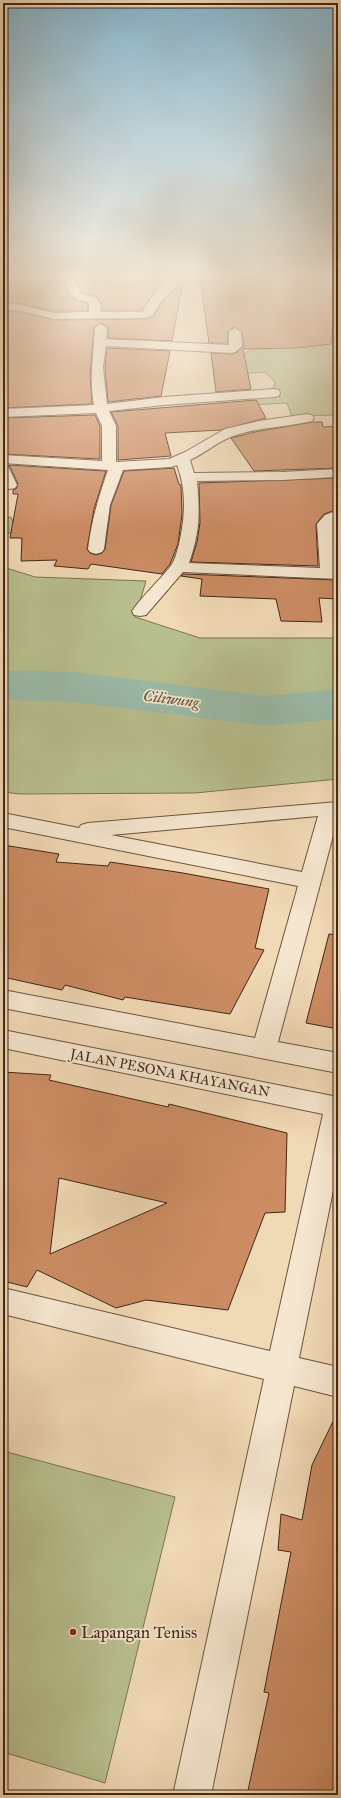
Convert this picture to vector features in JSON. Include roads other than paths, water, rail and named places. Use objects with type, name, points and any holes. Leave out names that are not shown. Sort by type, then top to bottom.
[{"type":"street","points":[[96,549],[98,524],[113,466],[110,451],[109,426],[100,409],[97,367],[98,361]]},
{"type":"street","points":[[3,413],[100,409],[164,401],[274,393]]},
{"type":"street","points":[[3,459],[113,466],[161,464],[182,459],[230,432],[259,424],[308,418]]},
{"type":"street","points":[[140,611],[179,567],[185,551],[192,519],[189,477],[182,459]]},
{"type":"street","points":[[3,469],[10,484]]},
{"type":"street","points":[[189,477],[282,476],[338,473]]},
{"type":"street","points":[[179,567],[333,574],[325,524],[330,518],[338,515]]},
{"type":"street","points":[[63,832],[334,809],[309,881],[264,1048]]},
{"type":"street","points":[[3,820],[309,881]]},
{"type":"street","points":[[3,999],[338,1063]]},
{"type":"street","name":"JALAN PESONA KHAYANGAN","points":[[3,1039],[337,1107]]},
{"type":"street","points":[[192,1795],[337,1107]]},
{"type":"street","points":[[3,1301],[338,1382]]},
{"type":"waterway","name":"Ciliwung","points":[[3,685],[73,687],[266,711],[338,704]]},
{"type":"place","name":"Lapangan Teniss","points":[[73,1632]]}]
